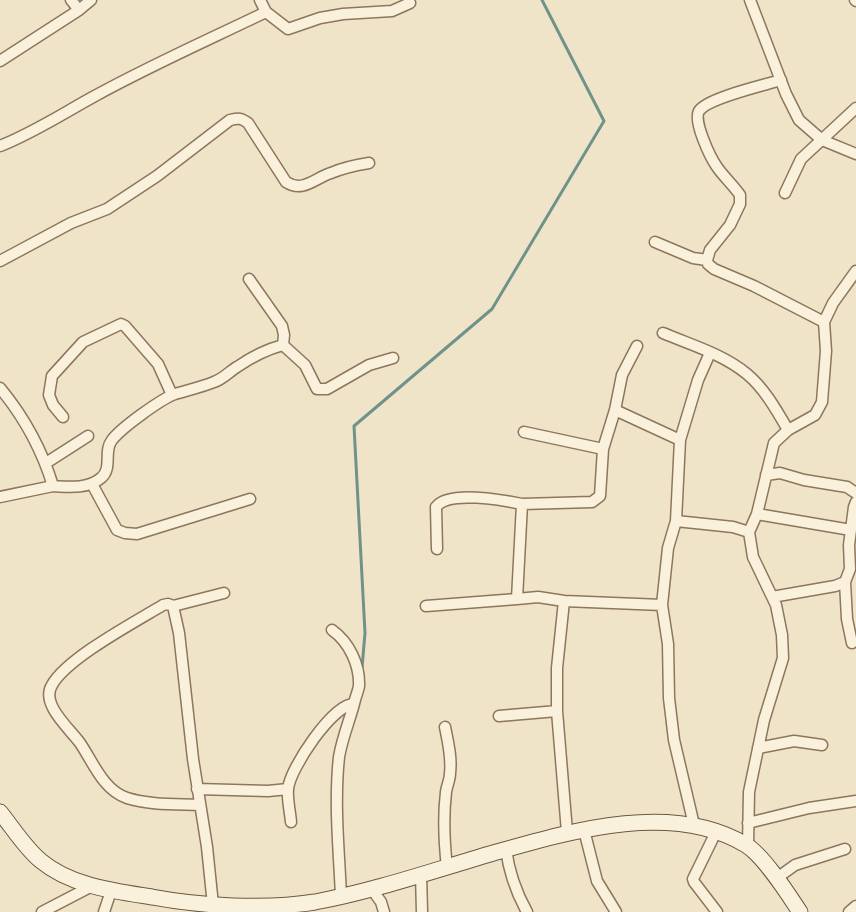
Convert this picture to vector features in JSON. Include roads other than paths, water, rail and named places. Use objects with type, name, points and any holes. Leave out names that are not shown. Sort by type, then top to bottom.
[{"type":"street","points":[[71,0],[79,10]]},
{"type":"street","points":[[0,61],[91,0]]},
{"type":"street","points":[[260,0],[266,12],[288,29],[320,18],[392,11],[410,3]]},
{"type":"street","points":[[750,0],[799,120],[822,140],[856,154]]},
{"type":"street","points":[[0,146],[163,61],[266,12]]},
{"type":"street","points":[[781,80],[732,94],[705,105],[699,111],[697,117],[700,130],[716,165],[740,195],[740,204],[730,225],[710,250],[707,260],[714,269],[754,286],[824,322]]},
{"type":"street","points":[[785,193],[801,159],[856,108]]},
{"type":"street","points":[[0,261],[71,223],[106,209],[157,176],[230,120],[237,118],[248,123],[286,182],[293,187],[306,186],[328,173],[369,163]]},
{"type":"street","points":[[655,242],[693,258],[707,260]]},
{"type":"street","points":[[748,846],[748,792],[783,658],[777,605],[753,556],[749,532],[757,514],[774,443],[788,430],[815,415],[822,402],[826,351],[824,322],[833,303],[856,271]]},
{"type":"street","points":[[249,279],[282,326],[283,345]]},
{"type":"street","points":[[63,417],[53,405],[50,395],[52,376],[83,342],[121,324],[158,363],[172,395]]},
{"type":"street","points":[[663,333],[726,360],[748,375],[769,399],[788,430]]},
{"type":"street","points":[[283,345],[305,365],[317,389],[327,388],[369,365],[393,358]]},
{"type":"street","points":[[0,497],[53,486],[92,484],[104,477],[108,465],[107,450],[111,441],[137,418],[172,395],[216,382],[238,366],[283,345]]},
{"type":"street","points":[[437,549],[436,507],[446,499],[469,498],[522,504],[592,502],[600,496],[603,449],[615,410],[622,375],[637,346]]},
{"type":"street","points":[[694,825],[675,740],[669,698],[668,644],[662,604],[668,549],[676,521],[680,440],[698,380],[710,353]]},
{"type":"street","points":[[0,388],[28,426],[46,463],[53,486]]},
{"type":"street","points":[[615,410],[680,440]]},
{"type":"street","points":[[524,432],[603,449]]},
{"type":"street","points":[[46,463],[88,436]]},
{"type":"street","points":[[766,475],[780,472],[804,480],[847,487],[856,493]]},
{"type":"street","points":[[92,484],[117,530],[125,533],[137,534],[250,499]]},
{"type":"street","points":[[852,643],[847,619],[845,582],[850,569],[851,530],[856,502]]},
{"type":"street","points":[[517,599],[522,504]]},
{"type":"street","points":[[757,514],[851,530]]},
{"type":"street","points":[[676,521],[733,527],[749,532]]},
{"type":"street","points":[[772,597],[835,586],[845,582]]},
{"type":"street","points":[[199,805],[160,803],[126,797],[113,791],[92,765],[80,743],[60,720],[49,692],[52,684],[68,666],[163,605],[173,606],[224,593]]},
{"type":"street","points":[[426,606],[538,597],[564,601],[662,604]]},
{"type":"street","points":[[564,601],[558,658],[557,711],[567,832]]},
{"type":"street","points":[[173,606],[179,633],[213,905]]},
{"type":"street","points":[[332,630],[347,644],[354,659],[359,687],[342,742],[338,778],[341,896]]},
{"type":"street","points":[[291,822],[288,789],[296,764],[307,747],[342,707],[354,704]]},
{"type":"street","points":[[499,716],[557,711]]},
{"type":"street","points":[[445,727],[450,753],[450,774],[444,818],[447,867]]},
{"type":"street","points":[[758,748],[794,741],[822,745]]},
{"type":"street","points":[[197,789],[258,791],[288,789]]},
{"type":"street","points":[[748,823],[809,808],[856,801]]},
{"type":"street","points":[[0,812],[40,861],[58,873],[92,886],[176,907],[313,902],[371,888],[567,832],[628,823],[694,825],[748,846],[777,878],[800,912]]},
{"type":"street","points":[[584,830],[597,881],[616,912]]},
{"type":"street","points":[[716,832],[693,879],[717,912]]},
{"type":"street","points":[[506,849],[508,868],[517,894],[528,912]]},
{"type":"street","points":[[777,878],[795,865],[845,849]]},
{"type":"street","points":[[421,874],[422,912]]},
{"type":"street","points":[[42,912],[92,886]]},
{"type":"street","points":[[371,888],[381,902],[384,912]]},
{"type":"street","points":[[104,912],[111,891]]},
{"type":"street","points":[[849,912],[856,906]]},
{"type":"waterway","points":[[362,668],[365,633],[354,426],[492,309],[604,121],[542,0]]}]
